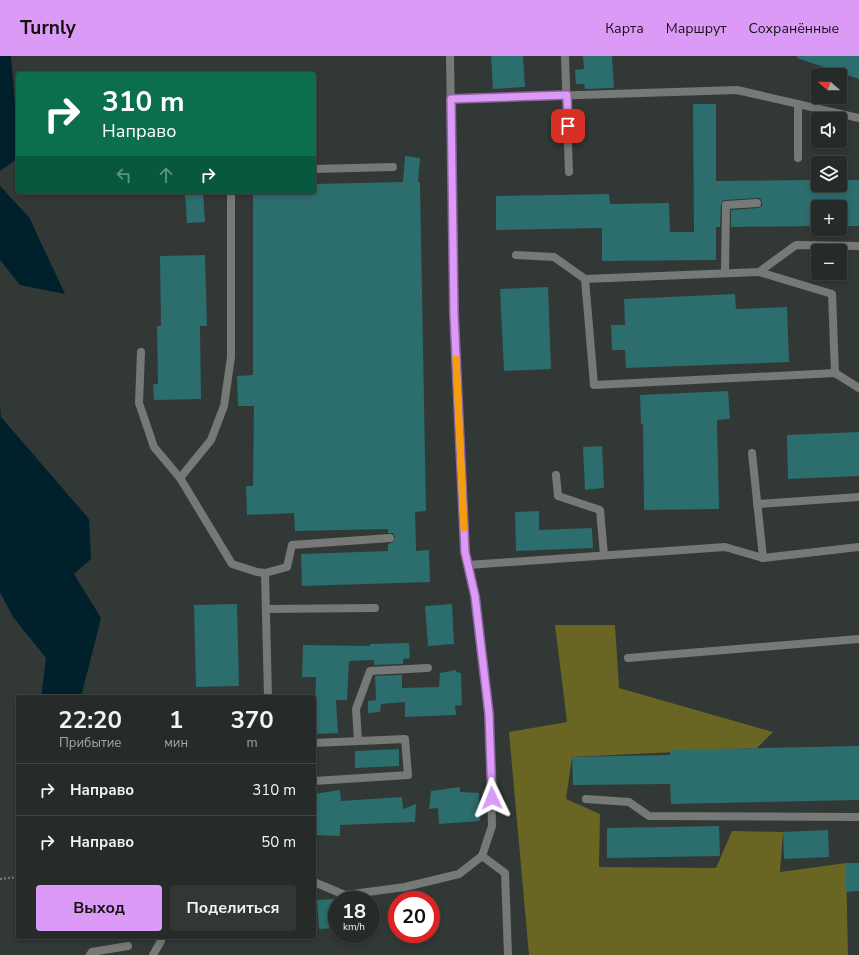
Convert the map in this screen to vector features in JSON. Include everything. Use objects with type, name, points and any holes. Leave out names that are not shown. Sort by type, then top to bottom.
[{"type":"lane","points":[[316,883],[344,895],[405,887],[460,874],[482,856],[492,826],[489,714],[475,596],[465,552],[454,314],[450,56]]},
{"type":"lane","points":[[565,56],[569,172]]},
{"type":"lane","points":[[451,99],[737,90],[859,118]]},
{"type":"lane","points":[[798,104],[798,158]]},
{"type":"lane","points":[[316,169],[393,167]]},
{"type":"lane","points":[[180,478],[211,440],[224,406],[231,357],[231,194]]},
{"type":"lane","points":[[725,273],[726,205],[756,203]]},
{"type":"lane","points":[[759,272],[796,245],[859,246]]},
{"type":"lane","points":[[516,255],[554,256],[586,279],[759,272],[832,294],[835,373]]},
{"type":"lane","points":[[586,279],[594,385],[835,373],[859,388]]},
{"type":"lane","points":[[141,352],[139,403],[154,448],[180,478],[232,564],[265,573],[287,567],[292,545],[390,538]]},
{"type":"lane","points":[[752,453],[763,558]]},
{"type":"lane","points":[[556,475],[558,496],[600,510],[604,555]]},
{"type":"lane","points":[[757,504],[859,497]]},
{"type":"lane","points":[[468,565],[725,547],[763,558],[859,547]]},
{"type":"lane","points":[[265,573],[268,695]]},
{"type":"lane","points":[[266,609],[375,608]]},
{"type":"lane","points":[[628,658],[859,639]]},
{"type":"lane","points":[[358,741],[356,709],[370,671],[428,668]]},
{"type":"lane","points":[[316,743],[405,739],[408,775],[316,781]]},
{"type":"lane","points":[[586,798],[628,802],[649,816],[859,817]]},
{"type":"lane","points":[[482,856],[505,873],[508,955]]},
{"type":"lane","points":[[153,955],[160,939]]},
{"type":"lane","points":[[90,955],[92,952],[128,946]]},
{"type":"path","points":[[0,879],[16,877]]},
{"type":"shaded area","points":[[555,625],[615,625],[619,688],[773,732],[757,748],[572,757],[566,799],[600,814],[599,867],[716,868],[732,831],[783,832],[780,872],[846,863],[848,955],[529,955],[509,732],[567,722]]},
{"type":"water","points":[[0,56],[11,56],[16,117],[16,159],[0,171]]},
{"type":"water","points":[[0,186],[29,217],[65,294],[20,285],[0,260]]},
{"type":"water","points":[[0,405],[1,417],[89,519],[91,559],[74,574],[101,618],[82,695],[41,695],[46,658],[13,617],[0,592]]},
{"type":"building","points":[[491,56],[523,56],[525,87],[493,89]]},
{"type":"building","points":[[583,56],[612,56],[614,88],[585,89],[584,84],[576,84],[575,70],[584,69]]},
{"type":"building","points":[[797,56],[859,56],[859,79],[847,75],[847,68],[827,68],[797,58]]},
{"type":"building","points":[[693,104],[716,104],[716,181],[811,180],[811,192],[847,192],[847,180],[859,180],[859,226],[847,226],[847,200],[811,200],[811,226],[731,227],[731,210],[758,208],[762,206],[762,202],[760,198],[723,201],[721,205],[720,227],[716,227],[716,260],[602,261],[602,228],[496,230],[496,196],[609,194],[610,204],[669,203],[670,232],[694,232]]},
{"type":"building","points":[[405,156],[420,158],[418,182],[420,182],[426,511],[415,512],[416,551],[429,550],[430,582],[302,586],[301,554],[388,551],[388,544],[393,542],[395,537],[393,533],[388,533],[388,529],[295,531],[294,513],[247,515],[246,486],[253,486],[254,406],[238,406],[237,376],[253,375],[253,194],[316,194],[316,184],[403,182]]},
{"type":"building","points":[[185,194],[203,194],[205,222],[187,223]]},
{"type":"building","points":[[205,255],[207,326],[200,326],[201,399],[154,400],[153,384],[158,384],[157,326],[161,326],[160,256]]},
{"type":"building","points":[[548,287],[551,369],[504,371],[500,289]]},
{"type":"building","points":[[735,294],[736,309],[787,307],[789,362],[626,368],[625,350],[612,350],[611,325],[625,325],[624,299]]},
{"type":"building","points":[[728,391],[730,419],[717,420],[719,509],[644,510],[643,424],[641,424],[640,395]]},
{"type":"building","points":[[859,432],[859,476],[788,479],[787,435]]},
{"type":"building","points":[[602,446],[604,488],[585,490],[583,447]]},
{"type":"building","points":[[539,511],[539,530],[592,528],[593,548],[516,551],[515,512]]},
{"type":"building","points":[[237,604],[239,686],[196,687],[194,605]]},
{"type":"building","points":[[452,604],[454,644],[428,646],[425,606]]},
{"type":"building","points":[[409,643],[410,658],[403,659],[403,664],[374,665],[374,660],[349,661],[347,700],[336,700],[338,733],[316,734],[316,677],[302,677],[303,645],[370,646],[370,644]]},
{"type":"building","points":[[456,670],[456,672],[461,673],[462,705],[455,706],[456,715],[405,717],[405,702],[381,704],[380,712],[368,713],[368,701],[376,700],[375,676],[402,675],[402,688],[439,687],[440,673]]},
{"type":"building","points":[[859,746],[859,800],[671,804],[670,784],[573,785],[572,757],[670,755],[670,750]]},
{"type":"building","points":[[399,749],[399,766],[355,768],[355,751]]},
{"type":"building","points":[[460,787],[460,792],[479,793],[480,821],[439,824],[438,808],[429,809],[431,791]]},
{"type":"building","points":[[340,790],[341,801],[402,797],[403,809],[416,804],[415,822],[340,825],[340,836],[316,835],[316,794]]},
{"type":"building","points":[[719,826],[720,856],[607,858],[607,828]]},
{"type":"building","points":[[828,830],[829,857],[784,859],[783,832]]},
{"type":"building","points":[[846,863],[859,863],[859,891],[846,892]]},
{"type":"building","points":[[328,899],[328,928],[319,929],[317,900]]},
{"type":"slow traffic","points":[[456,359],[464,528]]},
{"type":"route","points":[[492,798],[489,714],[475,596],[465,552],[454,314],[451,99],[567,95],[568,126]]}]
